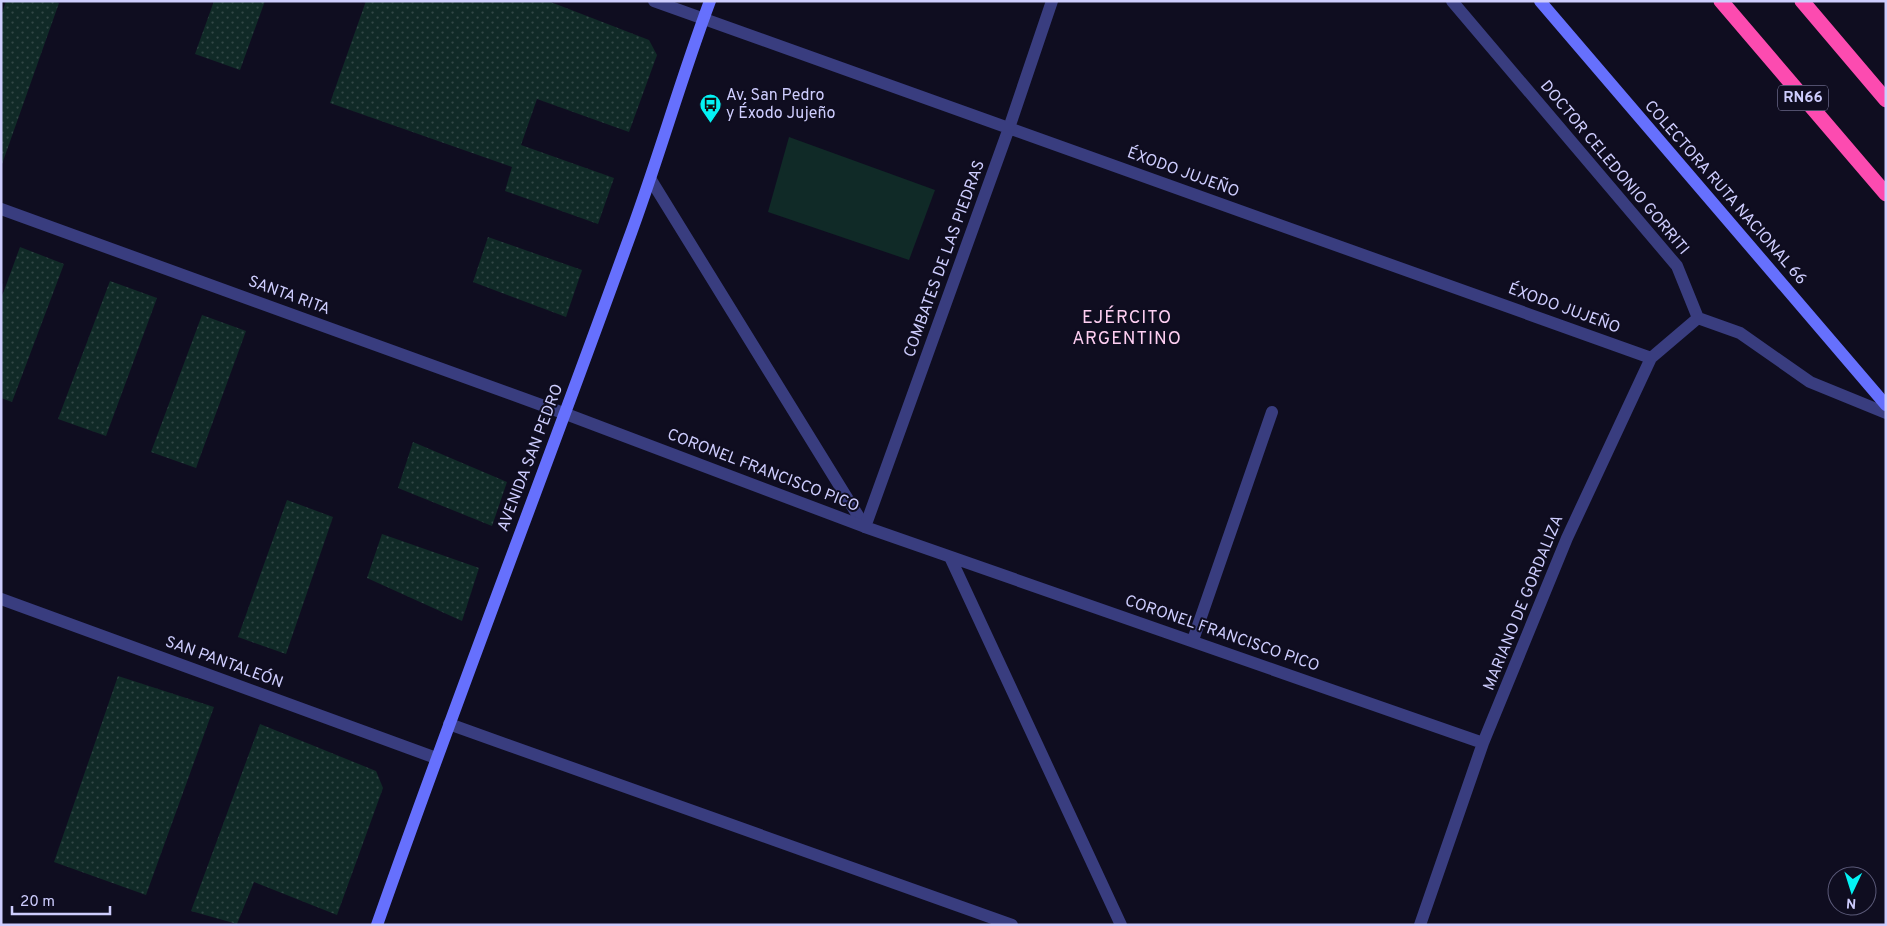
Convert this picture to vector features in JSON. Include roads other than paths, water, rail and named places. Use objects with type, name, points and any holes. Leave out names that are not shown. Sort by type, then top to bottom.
[{"type":"highway","name":"RN66","points":[[1720,1],[1886,194]]},
{"type":"highway","points":[[1802,1],[1886,100]]},
{"type":"street","name":"ÉXODO JUJEÑO","points":[[654,1],[1651,358]]},
{"type":"street","name":"AVENIDA SAN PEDRO","points":[[377,925],[448,724],[566,414],[651,180],[710,1]]},
{"type":"street","name":"COMBATES DE LAS PIEDRAS","points":[[865,528],[1009,128],[1052,1]]},
{"type":"street","name":"DOCTOR CELEDONIO GORRITI","points":[[1452,1],[1677,266],[1698,318]]},
{"type":"street","name":"COLECTORA RUTA NACIONAL 66","points":[[1540,1],[1886,406]]},
{"type":"street","points":[[651,180],[865,528]]},
{"type":"street","name":"SANTA RITA","points":[[1,209],[566,414]]},
{"type":"street","name":"MARIANO DE GORDALIZA","points":[[1420,925],[1483,743],[1567,538],[1651,358],[1698,318]]},
{"type":"street","points":[[1698,318],[1740,333],[1810,382],[1886,413]]},
{"type":"street","points":[[1193,640],[1272,412]]},
{"type":"street","name":"CORONEL FRANCISCO PICO","points":[[566,414],[865,528],[1193,640],[1483,743]]},
{"type":"street","points":[[950,557],[1121,925]]},
{"type":"street","name":"SAN PANTALEÓN","points":[[1,599],[436,758]]},
{"type":"street","points":[[448,724],[1012,925]]},
{"type":"place","name":"Av. San Pedro y Éxodo Jujeño","points":[[710,124]]},
{"type":"district","name":"EJÉRCITO ARGENTINO","points":[[1127,328]]}]
